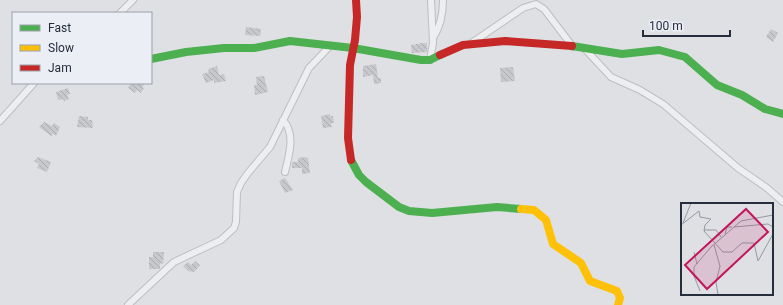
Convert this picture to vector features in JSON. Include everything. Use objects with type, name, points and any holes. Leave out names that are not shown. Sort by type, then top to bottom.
[{"type":"street","points":[[121,12],[133,0]]},
{"type":"street","points":[[356,0],[357,17],[354,48],[350,65],[348,152],[354,167],[366,182],[399,207],[417,213],[497,207],[534,210],[546,220],[553,244],[582,263],[590,281],[617,291],[620,298],[618,305]]},
{"type":"street","points":[[430,0],[433,38],[430,60]]},
{"type":"street","points":[[433,38],[442,19],[443,0]]},
{"type":"street","points":[[470,44],[523,8],[536,4],[544,9],[573,47]]},
{"type":"street","points":[[152,59],[224,48],[254,48],[290,41],[354,48],[397,58],[430,60],[458,47],[470,44],[535,42],[622,54],[651,50],[674,53],[690,60],[718,84],[742,95],[765,109],[783,114]]},
{"type":"street","points":[[128,305],[174,262],[221,240],[234,228],[239,188],[248,173],[270,147],[308,68],[330,46]]},
{"type":"street","points":[[584,48],[611,77],[640,90],[663,104],[738,168],[767,188],[783,202]]},
{"type":"street","points":[[0,121],[33,84]]},
{"type":"street","points":[[284,120],[289,128],[290,137],[290,150],[285,172]]},
{"type":"building","points":[[246,27],[261,29],[260,36],[245,35]]},
{"type":"building","points":[[771,29],[778,33],[773,42],[766,37]]},
{"type":"building","points":[[427,43],[427,52],[412,53],[411,45]]},
{"type":"building","points":[[376,64],[378,78],[381,78],[381,83],[374,84],[373,75],[363,77],[363,66]]},
{"type":"building","points":[[217,66],[219,75],[224,74],[226,81],[214,83],[214,80],[206,83],[202,74],[209,72],[208,69]]},
{"type":"building","points":[[513,67],[515,81],[501,82],[500,68]]},
{"type":"building","points":[[264,76],[268,92],[255,95],[254,85],[257,85],[256,77]]},
{"type":"building","points":[[130,84],[144,84],[141,93],[137,90],[135,93],[128,88]]},
{"type":"building","points":[[68,88],[70,94],[67,95],[69,99],[64,101],[63,99],[58,100],[56,92]]},
{"type":"building","points":[[330,114],[330,116],[333,116],[334,123],[331,123],[332,127],[323,128],[321,116]]},
{"type":"building","points":[[79,116],[88,117],[88,120],[92,120],[93,128],[77,127]]},
{"type":"building","points":[[44,122],[52,126],[54,123],[60,127],[56,136],[53,134],[51,136],[39,127]]},
{"type":"building","points":[[38,157],[51,162],[47,172],[37,168],[39,164],[34,161]]},
{"type":"building","points":[[298,158],[308,158],[310,173],[302,174],[302,168],[292,168],[292,162],[298,162]]},
{"type":"building","points":[[285,178],[293,190],[285,193],[279,181]]},
{"type":"building","points":[[153,252],[164,252],[163,264],[160,263],[160,269],[149,269],[149,257],[153,257]]},
{"type":"building","points":[[195,261],[200,265],[194,272],[188,271],[183,266],[188,262],[191,265]]},
{"type":"traffic: fast","points":[[152,59],[186,52],[224,48],[254,48],[290,41],[353,48],[421,60],[430,60],[440,55]]},
{"type":"traffic: fast","points":[[572,46],[622,54],[659,50],[685,57],[717,85],[742,95],[765,109],[783,114]]},
{"type":"traffic: fast","points":[[351,160],[359,175],[366,182],[399,207],[409,211],[432,213],[497,207],[521,209]]},
{"type":"traffic: slow","points":[[521,209],[534,210],[546,220],[553,244],[581,263],[590,281],[617,291],[620,298],[618,305]]},
{"type":"traffic: jam","points":[[351,160],[348,138],[350,65],[355,40],[357,17],[356,0]]},
{"type":"traffic: jam","points":[[440,55],[463,45],[505,41],[572,46]]}]
